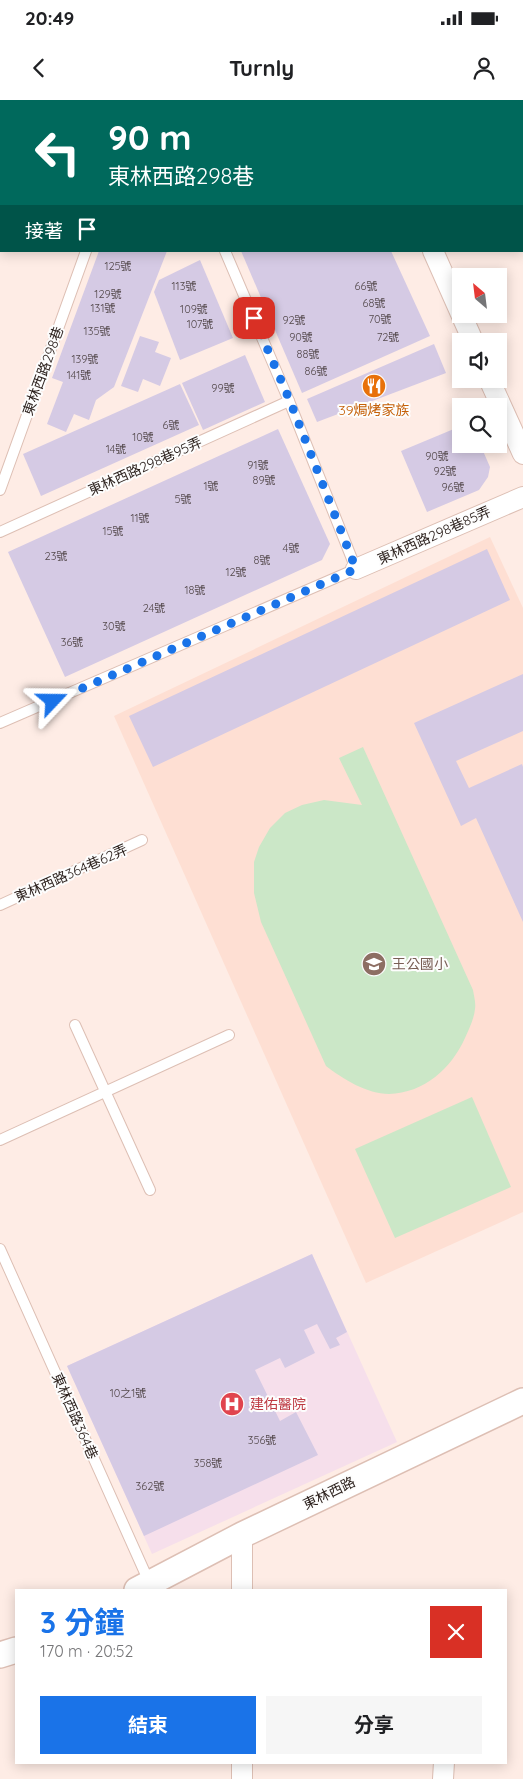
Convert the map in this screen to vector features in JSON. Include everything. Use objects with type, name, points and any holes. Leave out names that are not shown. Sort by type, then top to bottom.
[{"type":"street","points":[[432,252],[469,333]]},
{"type":"street","points":[[494,388],[523,454]]},
{"type":"street","name":"東林西路298巷85弄","points":[[356,569],[523,497]]},
{"type":"street","name":"東林西路","points":[[147,1588],[242,1535],[523,1401]]},
{"type":"street","points":[[242,1535],[242,1589]]},
{"type":"street","points":[[0,1655],[15,1650]]},
{"type":"street","points":[[242,1764],[242,1779]]},
{"type":"street","points":[[443,1779],[444,1764]]},
{"type":"lane","name":"東林西路298巷","points":[[0,490],[86,252]]},
{"type":"lane","points":[[225,252],[290,401],[356,569]]},
{"type":"lane","name":"東林西路298巷95弄","points":[[0,532],[290,401]]},
{"type":"lane","name":"東林西路298巷85弄","points":[[0,723],[356,569]]},
{"type":"lane","name":"東林西路364巷62弄","points":[[0,905],[142,840]]},
{"type":"lane","points":[[75,1025],[150,1190]]},
{"type":"lane","points":[[0,1140],[228,1035]]},
{"type":"lane","name":"東林西路364巷","points":[[0,1249],[147,1588]]},
{"type":"shaded area","name":"王公國小","points":[[490,537],[523,608],[523,1212],[366,1283],[114,716]]},
{"type":"shaded area","name":"建佑醫院","points":[[312,1254],[397,1442],[152,1554],[67,1366]]},
{"type":"green space","points":[[363,747],[473,990],[475,1002],[474,1016],[471,1024],[452,1060],[425,1084],[402,1093],[389,1094],[364,1089],[326,1066],[261,922],[254,893],[254,862],[259,847],[270,828],[285,813],[302,805],[324,800],[362,805],[339,758]]},
{"type":"green space","points":[[472,1097],[511,1187],[395,1238],[355,1149]]},
{"type":"building","points":[[99,252],[167,252],[114,387],[96,400],[89,420],[74,414],[66,432],[47,424],[63,382],[52,378]]},
{"type":"building","points":[[241,252],[391,252],[430,336],[302,393]]},
{"type":"building","points":[[200,260],[233,338],[180,360],[154,292],[159,280]]},
{"type":"building","points":[[140,336],[159,342],[155,352],[171,358],[160,386],[143,379],[138,392],[121,386]]},
{"type":"building","name":"39焗烤家族","points":[[434,344],[446,373],[317,422],[307,399]]},
{"type":"building","points":[[245,355],[265,402],[203,430],[182,383]]},
{"type":"building","points":[[180,384],[199,425],[41,496],[23,454]]},
{"type":"building","points":[[278,429],[330,544],[322,560],[65,677],[8,552]]},
{"type":"building","points":[[452,430],[452,453],[484,453],[490,467],[488,477],[479,490],[427,512],[401,451]]},
{"type":"building","points":[[487,549],[510,600],[153,767],[129,716]]},
{"type":"building","points":[[523,674],[523,731],[456,761],[469,788],[522,764],[523,922],[476,818],[461,826],[414,723]]},
{"type":"building","name":"建佑醫院","points":[[312,1254],[347,1332],[336,1338],[340,1345],[330,1349],[317,1324],[304,1330],[315,1353],[285,1368],[280,1358],[255,1370],[280,1421],[296,1412],[318,1455],[144,1536],[67,1366]]},
{"type":"place","name":"39焗烤家族","points":[[374,386]]},
{"type":"place","name":"王公國小","points":[[374,964]]},
{"type":"place","name":"建佑醫院","points":[[232,1404]]},
{"type":"route","points":[[53,701],[356,569],[290,401],[254,318]]}]
